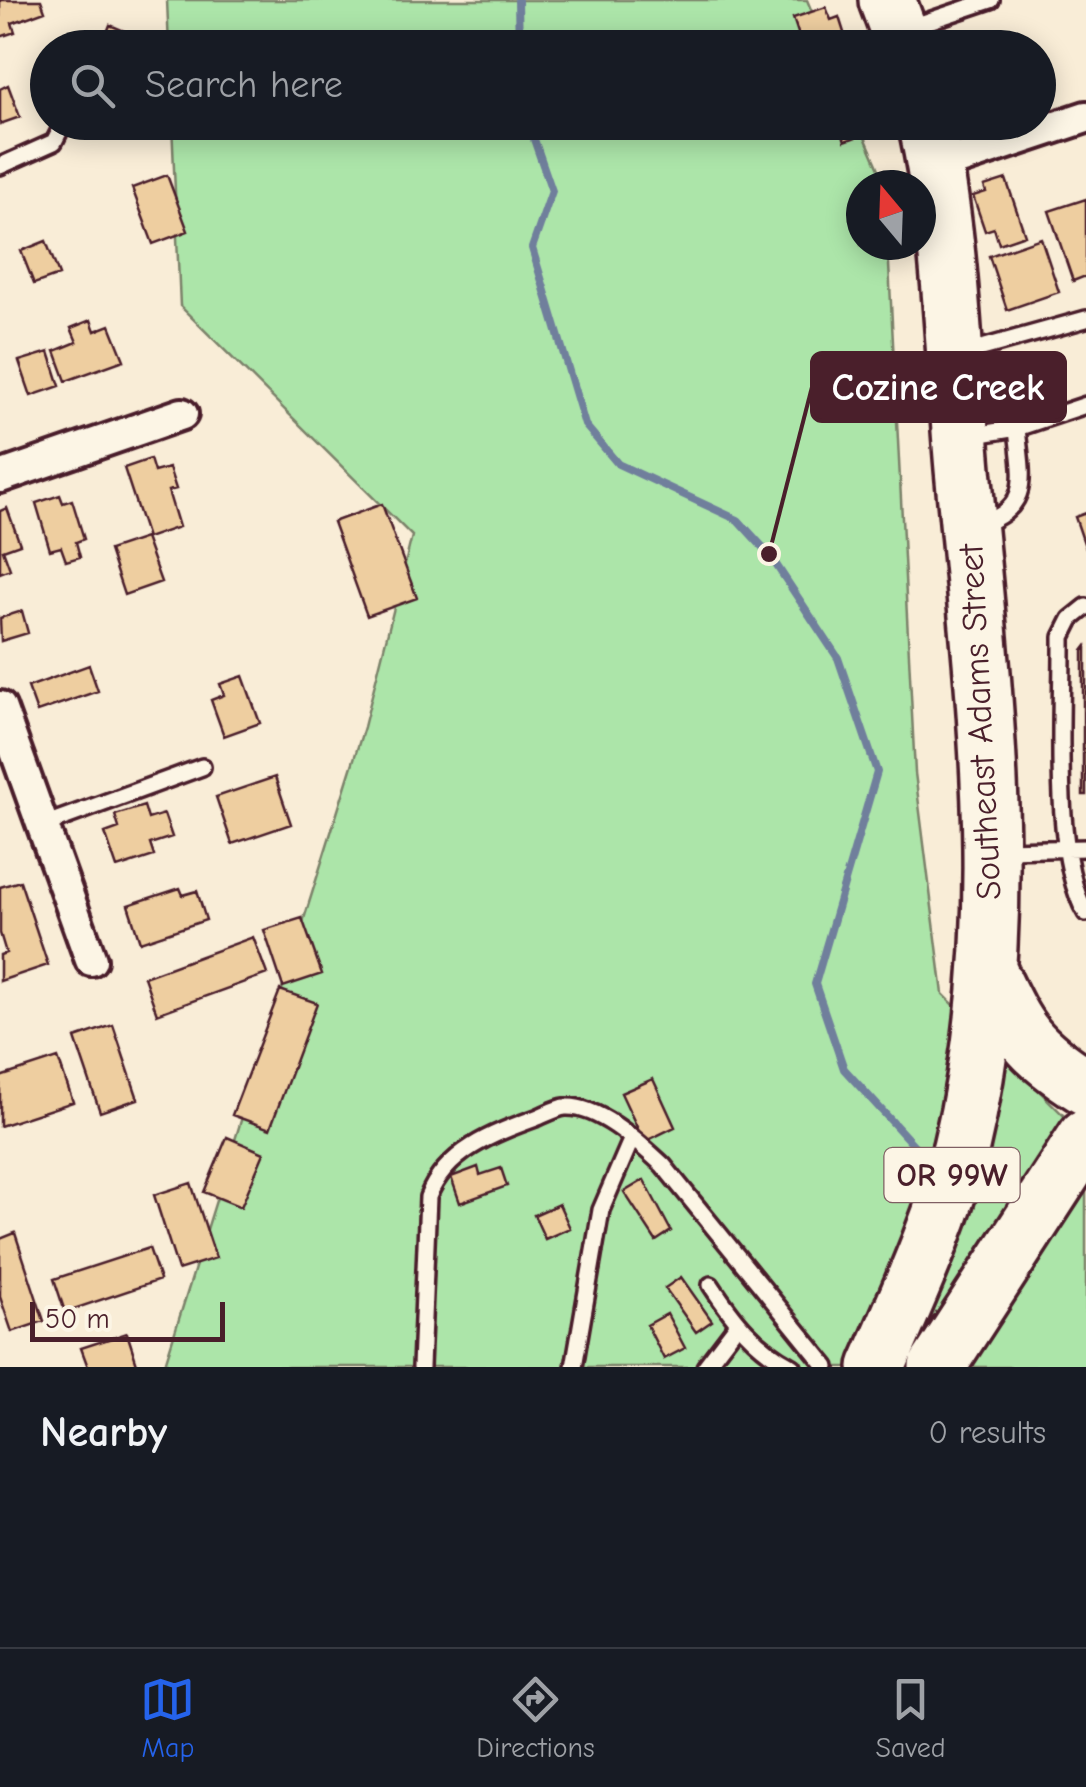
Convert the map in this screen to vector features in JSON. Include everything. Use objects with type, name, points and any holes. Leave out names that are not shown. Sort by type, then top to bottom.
[{"type":"highway","name":"Southeast Adams Street","points":[[878,1367],[931,1240],[960,1152],[978,1071],[989,972],[991,796],[960,438],[948,244],[931,145]]},
{"type":"highway","points":[[989,972],[1016,1030],[1040,1058],[1086,1087]]},
{"type":"highway","name":"OR 99W","points":[[937,1367],[1086,1138]]},
{"type":"street","points":[[1056,122],[1086,117]]},
{"type":"street","points":[[931,145],[959,140]]},
{"type":"street","points":[[0,477],[182,414]]},
{"type":"street","points":[[0,708],[91,960]]},
{"type":"lane","points":[[897,26],[991,0]]},
{"type":"lane","points":[[0,166],[55,140]]},
{"type":"lane","points":[[955,355],[1086,320]]},
{"type":"lane","points":[[960,438],[1017,428],[1086,406]]},
{"type":"lane","points":[[969,528],[998,519],[1016,505],[1022,485],[1017,428]]},
{"type":"lane","points":[[1086,607],[1072,619],[1062,638],[1066,849],[1076,895],[1086,913]]},
{"type":"lane","points":[[42,826],[202,767]]},
{"type":"lane","points":[[992,850],[1086,848]]},
{"type":"lane","points":[[421,1367],[428,1198],[451,1161],[474,1144],[565,1107],[588,1113],[632,1138],[663,1166],[827,1367]]},
{"type":"lane","points":[[574,1367],[601,1210],[632,1138]]},
{"type":"lane","points":[[711,1285],[737,1326],[771,1356],[793,1367]]},
{"type":"lane","points":[[704,1367],[737,1326]]},
{"type":"green space","points":[[167,0],[807,0],[820,30],[168,30]]},
{"type":"green space","points":[[173,140],[866,140],[879,170],[846,170],[846,260],[889,260],[915,773],[943,994],[1086,1138],[1086,1367],[164,1367],[364,727],[412,536],[180,306]]},
{"type":"building","points":[[0,0],[41,0],[45,11],[12,23],[15,32],[0,37]]},
{"type":"building","points":[[826,7],[831,20],[839,17],[843,30],[797,30],[793,18]]},
{"type":"building","points":[[8,85],[20,117],[0,124],[0,89]]},
{"type":"building","points":[[167,175],[188,231],[153,244],[132,188]]},
{"type":"building","points":[[1006,179],[1025,235],[999,244],[994,228],[985,231],[973,196],[986,192],[984,186]]},
{"type":"building","points":[[1086,199],[1086,276],[1073,281],[1049,211]]},
{"type":"building","points":[[1041,238],[1059,292],[1007,310],[989,256]]},
{"type":"building","points":[[46,241],[59,275],[34,284],[21,251]]},
{"type":"building","points":[[91,320],[95,331],[110,325],[124,360],[66,381],[55,351],[77,342],[71,328]]},
{"type":"building","points":[[49,352],[60,386],[31,396],[19,361]]},
{"type":"building","points":[[150,459],[154,472],[169,468],[176,489],[168,491],[179,527],[147,538],[124,468]]},
{"type":"building","points":[[60,495],[63,503],[72,500],[84,539],[76,542],[80,557],[66,561],[61,547],[50,550],[36,503]]},
{"type":"building","points":[[382,504],[417,598],[367,616],[333,522]]},
{"type":"building","points":[[7,508],[20,544],[3,550],[10,569],[0,573],[0,511]]},
{"type":"building","points":[[1086,513],[1086,549],[1075,517]]},
{"type":"building","points":[[145,538],[161,582],[124,595],[109,550]]},
{"type":"building","points":[[22,611],[28,633],[1,641],[0,618]]},
{"type":"building","points":[[1086,647],[1086,795],[1083,795],[1083,651]]},
{"type":"building","points":[[89,665],[98,691],[37,712],[28,687]]},
{"type":"building","points":[[243,676],[260,723],[224,736],[211,700],[224,695],[220,684]]},
{"type":"building","points":[[275,777],[291,824],[232,844],[216,797]]},
{"type":"building","points":[[144,806],[148,819],[164,814],[172,837],[150,844],[154,856],[117,868],[105,833],[119,828],[115,815]]},
{"type":"building","points":[[20,881],[48,965],[0,981],[0,955],[6,953],[0,933],[0,887]]},
{"type":"building","points":[[180,888],[183,895],[197,891],[206,920],[140,942],[128,905]]},
{"type":"building","points":[[302,918],[322,974],[283,987],[264,930]]},
{"type":"building","points":[[253,937],[267,974],[157,1014],[144,977]]},
{"type":"building","points":[[280,990],[317,1003],[270,1129],[232,1115]]},
{"type":"building","points":[[113,1025],[138,1099],[100,1112],[75,1038]]},
{"type":"building","points":[[58,1058],[73,1102],[0,1126],[0,1077]]},
{"type":"building","points":[[653,1079],[675,1127],[644,1142],[621,1093]]},
{"type":"building","points":[[227,1137],[264,1153],[241,1207],[204,1192]]},
{"type":"building","points":[[478,1167],[480,1175],[501,1168],[507,1186],[460,1203],[451,1177]]},
{"type":"building","points":[[644,1180],[671,1231],[656,1241],[624,1192]]},
{"type":"building","points":[[191,1183],[216,1258],[178,1270],[154,1195]]},
{"type":"building","points":[[559,1204],[570,1228],[545,1239],[534,1215]]},
{"type":"building","points":[[15,1233],[44,1321],[12,1332],[0,1297],[0,1239]]},
{"type":"building","points":[[149,1248],[160,1280],[65,1312],[54,1279]]},
{"type":"building","points":[[681,1277],[712,1321],[696,1332],[665,1288]]},
{"type":"building","points":[[667,1314],[685,1348],[664,1359],[647,1325]]},
{"type":"building","points":[[127,1333],[138,1367],[88,1367],[81,1348]]},
{"type":"waterway","points":[[518,0],[519,30]]},
{"type":"waterway","points":[[534,140],[552,191],[532,248],[585,425],[618,464],[738,520],[769,554],[838,658],[877,772],[815,984],[844,1069],[917,1149]]},
{"type":"place","name":"Cozine Creek","points":[[769,554]]}]
